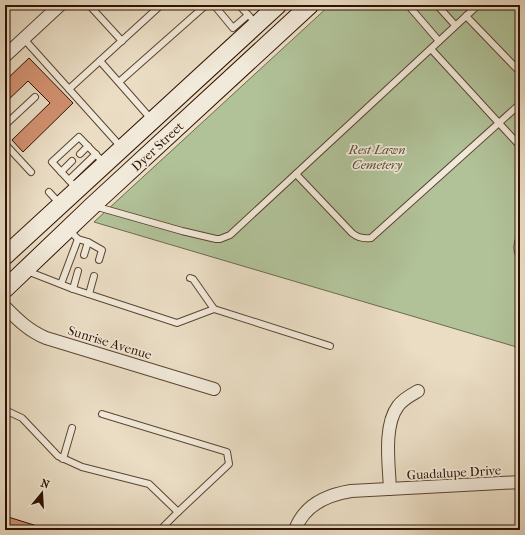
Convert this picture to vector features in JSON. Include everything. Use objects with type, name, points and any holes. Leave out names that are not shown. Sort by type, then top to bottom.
[{"type":"main road","name":"Dyer Street","points":[[5,289],[25,270],[73,234],[93,205],[310,5]]},
{"type":"main road","name":"Dyer Street","points":[[5,256],[61,204],[73,185],[101,159],[122,148],[253,20],[275,6]]},
{"type":"main road","points":[[73,185],[93,205]]},
{"type":"street","points":[[5,56],[60,5]]},
{"type":"street","points":[[275,6],[289,24]]},
{"type":"street","name":"Sunrise Avenue","points":[[5,307],[23,325],[42,336],[214,389]]},
{"type":"street","name":"Guadalupe Drive","points":[[390,489],[388,437],[390,425],[398,405],[418,390]]},
{"type":"street","name":"Guadalupe Drive","points":[[294,530],[303,515],[318,501],[338,493],[351,491],[520,482]]},
{"type":"lane","points":[[89,5],[122,41]]},
{"type":"lane","points":[[69,89],[161,5]]},
{"type":"lane","points":[[119,82],[206,5]]},
{"type":"lane","points":[[214,5],[233,28],[253,20],[239,5]]},
{"type":"lane","points":[[408,5],[439,41]]},
{"type":"lane","points":[[437,5],[455,25]]},
{"type":"lane","points":[[93,205],[182,231],[216,239],[230,235],[478,5]]},
{"type":"lane","points":[[466,16],[520,72]]},
{"type":"lane","points":[[24,39],[122,148]]},
{"type":"lane","points":[[431,49],[520,146]]},
{"type":"lane","points":[[100,61],[152,120]]},
{"type":"lane","points":[[5,125],[35,97]]},
{"type":"lane","points":[[296,174],[352,233],[360,238],[372,238],[520,104]]},
{"type":"lane","points":[[73,185],[52,162],[79,137],[101,159]]},
{"type":"lane","points":[[5,144],[31,172]]},
{"type":"lane","points":[[80,154],[88,146]]},
{"type":"lane","points":[[61,172],[72,162]]},
{"type":"lane","points":[[49,192],[61,204]]},
{"type":"lane","points":[[60,284],[73,234],[104,250],[99,260]]},
{"type":"lane","points":[[520,236],[517,248],[518,255],[520,257]]},
{"type":"lane","points":[[84,255],[88,242]]},
{"type":"lane","points":[[25,270],[73,289],[177,323],[214,309]]},
{"type":"lane","points":[[73,289],[78,271]]},
{"type":"lane","points":[[89,294],[94,276]]},
{"type":"lane","points":[[190,278],[193,279],[214,309],[330,346]]},
{"type":"lane","points":[[5,410],[22,418],[58,456],[63,459],[82,467],[149,484],[178,512]]},
{"type":"lane","points":[[102,414],[227,452],[229,464],[160,530]]},
{"type":"lane","points":[[63,459],[72,428]]},
{"type":"green space","name":"Rest Lawn Cemetery","points":[[330,5],[520,5],[520,348],[94,222]]},
{"type":"building","points":[[29,58],[73,103],[23,152],[12,140],[50,103],[28,81],[5,103],[5,81]]},
{"type":"building","points":[[5,516],[50,530],[5,530]]}]
